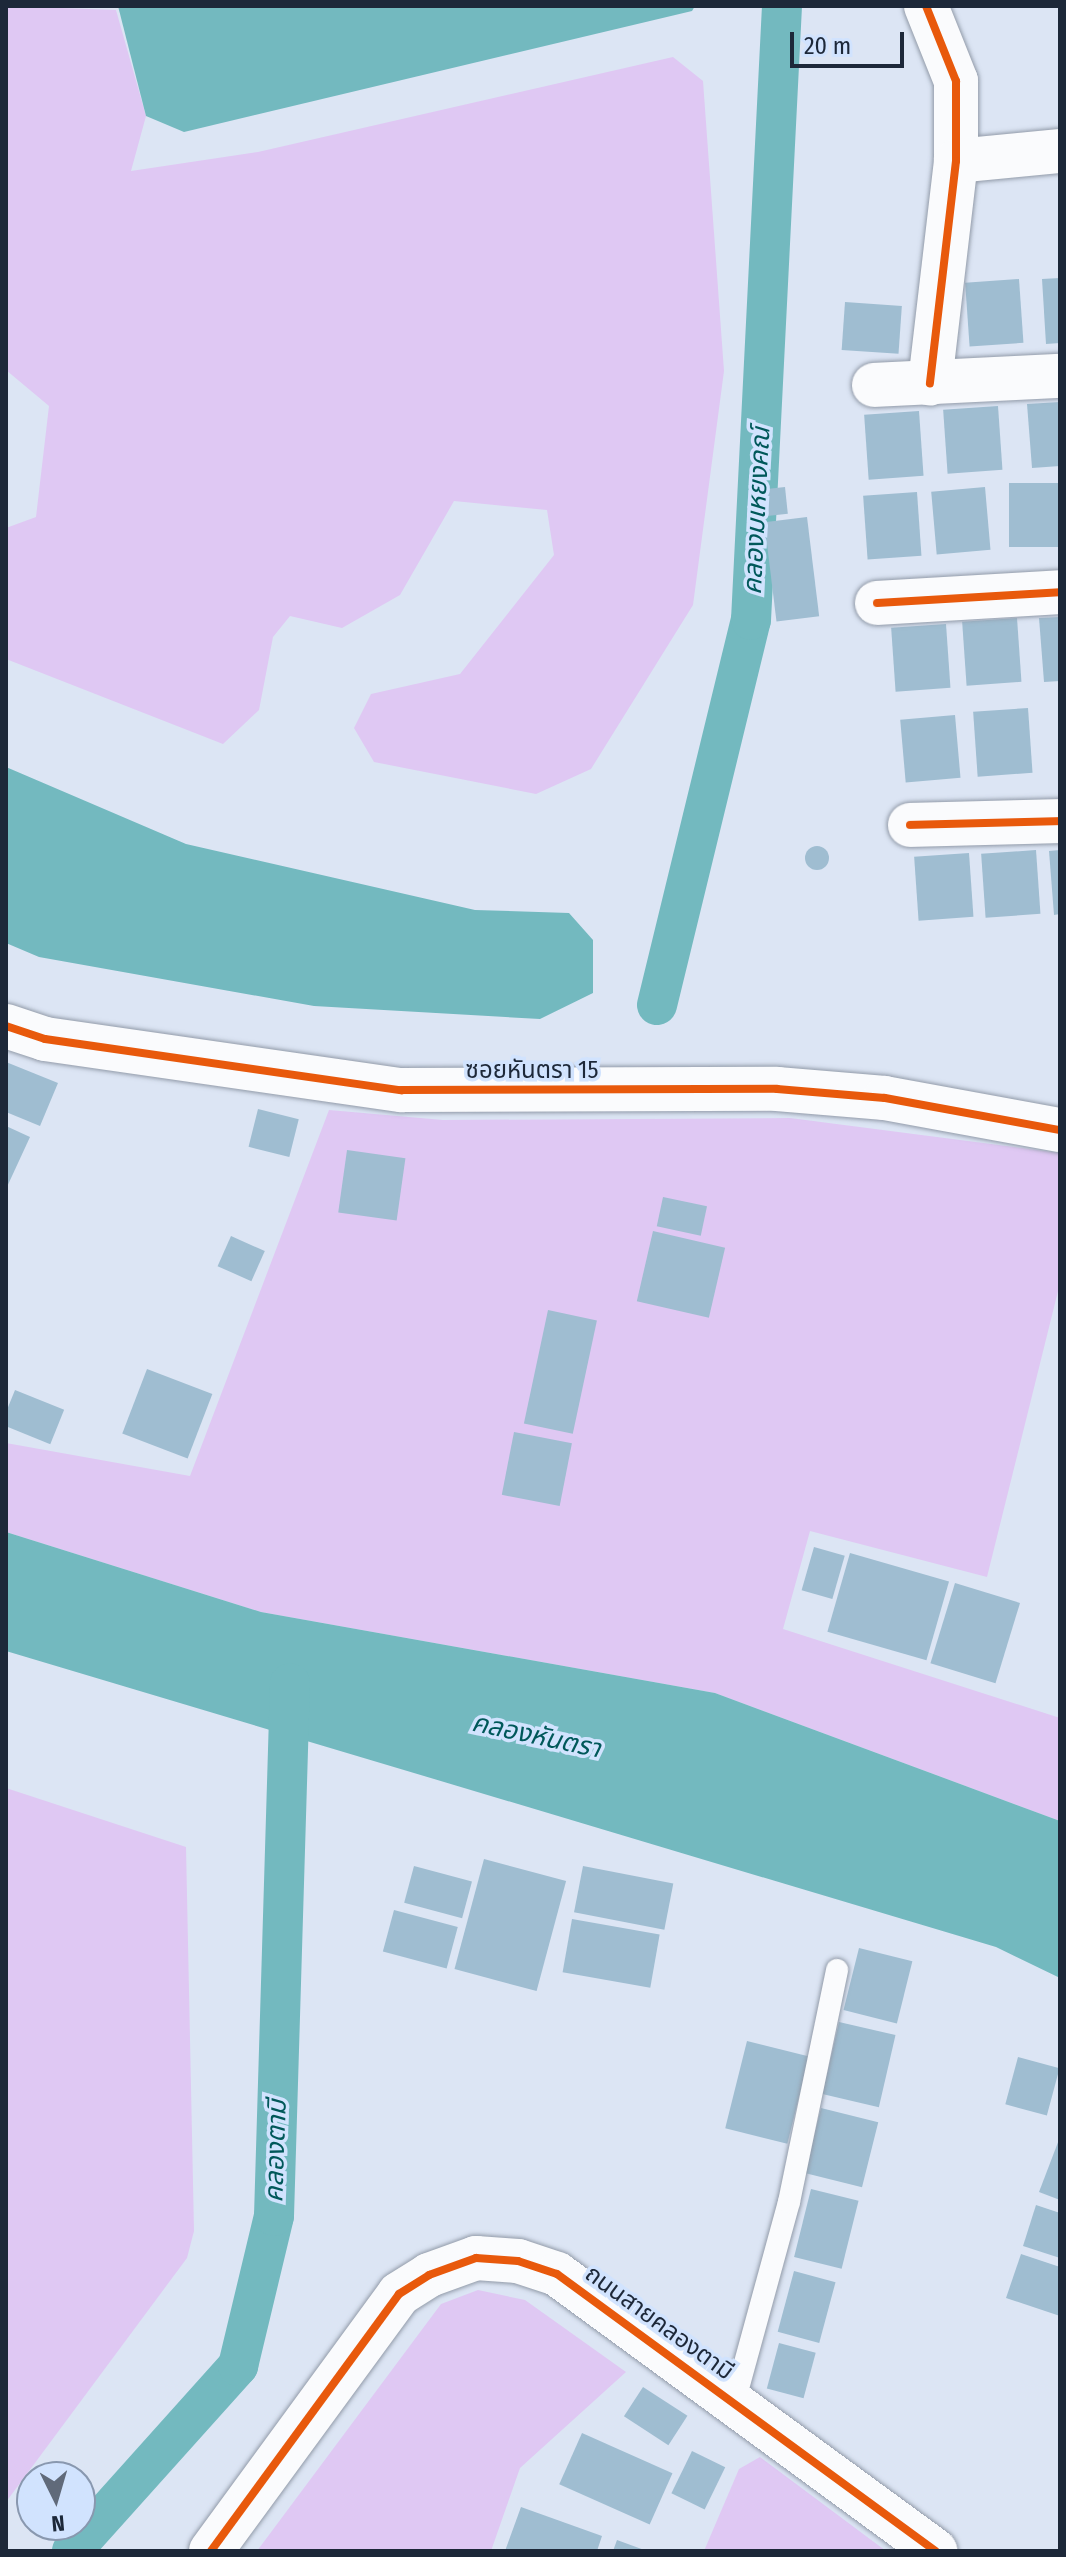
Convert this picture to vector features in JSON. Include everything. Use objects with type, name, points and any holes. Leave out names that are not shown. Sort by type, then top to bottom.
[{"type":"street","points":[[926,6],[956,81],[956,161],[930,383]]},
{"type":"street","points":[[956,161],[1060,151]]},
{"type":"street","points":[[874,385],[1060,376]]},
{"type":"street","points":[[877,603],[1060,592]]},
{"type":"street","points":[[910,825],[1060,821]]},
{"type":"street","name":"ซอยหันตรา 15","points":[[6,1026],[45,1039],[401,1090],[777,1089],[885,1098],[1060,1130]]},
{"type":"street","name":"ถนนสายคลองตามี","points":[[211,2551],[399,2294],[429,2275],[476,2258],[518,2261],[557,2274],[935,2551]]},
{"type":"lane","points":[[734,2403],[789,2202],[837,1970]]},
{"type":"shaded area","points":[[6,6],[116,10],[146,116],[131,171],[258,152],[673,57],[703,81],[724,371],[693,605],[591,769],[536,794],[374,762],[354,728],[371,694],[460,674],[554,555],[547,510],[454,501],[400,595],[342,628],[290,616],[273,637],[259,710],[223,744],[6,659],[6,528],[36,517],[49,406],[6,370]]},
{"type":"shaded area","points":[[329,1110],[443,1120],[790,1118],[1060,1153],[1060,1283],[987,1577],[810,1531],[783,1629],[1060,1718],[1060,1821],[715,1693],[261,1612],[6,1532],[6,1443],[190,1476]]},
{"type":"shaded area","points":[[6,1788],[186,1847],[194,2231],[187,2258],[36,2461],[16,2461],[16,2489],[6,2502]]},
{"type":"shaded area","points":[[478,2290],[525,2300],[626,2372],[520,2468],[491,2551],[257,2551],[441,2304]]},
{"type":"shaded area","points":[[760,2457],[886,2551],[704,2551],[739,2469]]},
{"type":"water","points":[[118,6],[695,6],[692,11],[184,132],[146,116]]},
{"type":"water","points":[[6,767],[186,844],[475,910],[569,913],[593,940],[593,993],[540,1019],[314,1006],[39,957],[6,943]]},
{"type":"water","name":"คลองหันตรา","points":[[6,1532],[261,1612],[715,1693],[1060,1821],[1060,1978],[996,1947],[6,1651]]},
{"type":"building","points":[[1060,278],[1060,343],[1046,344],[1042,279]]},
{"type":"building","points":[[1019,279],[1023,343],[970,347],[965,283]]},
{"type":"building","points":[[845,302],[902,306],[899,354],[842,350]]},
{"type":"building","points":[[1060,402],[1060,466],[1032,468],[1027,404]]},
{"type":"building","points":[[998,406],[1002,470],[948,474],[943,410]]},
{"type":"building","points":[[919,411],[924,476],[869,480],[864,415]]},
{"type":"building","points":[[1009,483],[1060,483],[1060,547],[1009,547]]},
{"type":"building","points":[[785,487],[788,514],[765,516],[762,489]]},
{"type":"building","points":[[985,487],[990,550],[937,554],[931,492]]},
{"type":"building","points":[[917,492],[921,556],[868,560],[863,496]]},
{"type":"building","points":[[807,517],[819,616],[777,621],[764,522]]},
{"type":"building","points":[[1060,617],[1060,681],[1044,682],[1039,618]]},
{"type":"building","points":[[1017,618],[1021,682],[967,686],[962,622]]},
{"type":"building","points":[[946,624],[950,688],[896,692],[891,628]]},
{"type":"building","points":[[1028,708],[1033,773],[978,777],[973,712]]},
{"type":"building","points":[[955,715],[960,778],[906,783],[900,720]]},
{"type":"building","points":[[817,846],[828,853],[829,858],[822,869],[817,870],[806,863],[805,858],[812,847]]},
{"type":"building","points":[[1036,850],[1040,914],[986,918],[981,854]]},
{"type":"building","points":[[1060,850],[1060,914],[1054,915],[1049,851]]},
{"type":"building","points":[[969,853],[973,917],[919,921],[914,857]]},
{"type":"building","points":[[6,1062],[58,1083],[40,1126],[6,1112]]},
{"type":"building","points":[[258,1109],[299,1119],[289,1157],[249,1147]]},
{"type":"building","points":[[6,1126],[30,1137],[6,1189]]},
{"type":"building","points":[[347,1150],[405,1158],[397,1221],[338,1212]]},
{"type":"building","points":[[663,1197],[707,1206],[701,1236],[657,1226]]},
{"type":"building","points":[[653,1231],[725,1248],[709,1318],[637,1301]]},
{"type":"building","points":[[231,1236],[265,1251],[251,1281],[218,1266]]},
{"type":"building","points":[[548,1310],[597,1320],[573,1434],[524,1423]]},
{"type":"building","points":[[147,1369],[212,1394],[188,1459],[122,1433]]},
{"type":"building","points":[[15,1390],[64,1410],[50,1444],[6,1426],[6,1412]]},
{"type":"building","points":[[514,1432],[572,1443],[560,1506],[502,1495]]},
{"type":"building","points":[[814,1547],[845,1556],[832,1599],[802,1590]]},
{"type":"building","points":[[850,1553],[949,1581],[926,1660],[827,1632]]},
{"type":"building","points":[[955,1583],[1020,1603],[995,1683],[930,1663]]},
{"type":"building","points":[[484,1859],[566,1881],[537,1991],[454,1969]]},
{"type":"building","points":[[414,1866],[472,1882],[462,1918],[404,1903]]},
{"type":"building","points":[[583,1866],[673,1884],[664,1930],[574,1912]]},
{"type":"building","points":[[394,1910],[458,1927],[447,1969],[383,1952]]},
{"type":"building","points":[[572,1919],[660,1934],[650,1988],[563,1972]]},
{"type":"building","points":[[859,1948],[912,1961],[897,2023],[844,2010]]},
{"type":"building","points":[[839,2022],[896,2035],[879,2107],[822,2094]]},
{"type":"building","points":[[747,2041],[809,2056],[787,2144],[725,2128]]},
{"type":"building","points":[[1018,2057],[1060,2068],[1047,2115],[1005,2104]]},
{"type":"building","points":[[821,2108],[878,2122],[862,2187],[805,2173]]},
{"type":"building","points":[[1060,2137],[1060,2200],[1039,2192]]},
{"type":"building","points":[[811,2189],[859,2201],[842,2269],[794,2257]]},
{"type":"building","points":[[1036,2205],[1060,2213],[1060,2258],[1023,2246]]},
{"type":"building","points":[[1021,2254],[1060,2267],[1060,2316],[1006,2298]]},
{"type":"building","points":[[794,2271],[836,2282],[819,2343],[778,2332]]},
{"type":"building","points":[[779,2343],[816,2353],[804,2398],[767,2388]]},
{"type":"building","points":[[643,2387],[687,2416],[668,2445],[624,2416]]},
{"type":"building","points":[[582,2433],[672,2473],[650,2524],[559,2484]]},
{"type":"building","points":[[692,2451],[725,2467],[705,2509],[671,2493]]},
{"type":"building","points":[[521,2507],[602,2536],[597,2551],[505,2551]]},
{"type":"building","points":[[617,2540],[647,2551],[613,2551]]},
{"type":"waterway","name":"คลองมเหยงคณ์","points":[[657,1005],[751,620],[782,6]]},
{"type":"waterway","name":"คลองตามี","points":[[72,2551],[238,2366],[274,2216],[290,1683]]},
{"type":"cycle path","points":[[926,6],[956,81],[956,161],[930,383]]},
{"type":"cycle path","points":[[877,603],[1060,592]]},
{"type":"cycle path","points":[[910,825],[1060,821]]},
{"type":"cycle path","points":[[6,1026],[45,1039],[401,1090],[777,1089],[885,1098],[1060,1130]]},
{"type":"cycle path","points":[[211,2551],[399,2294],[429,2275],[476,2258],[518,2261],[557,2274],[935,2551]]}]
